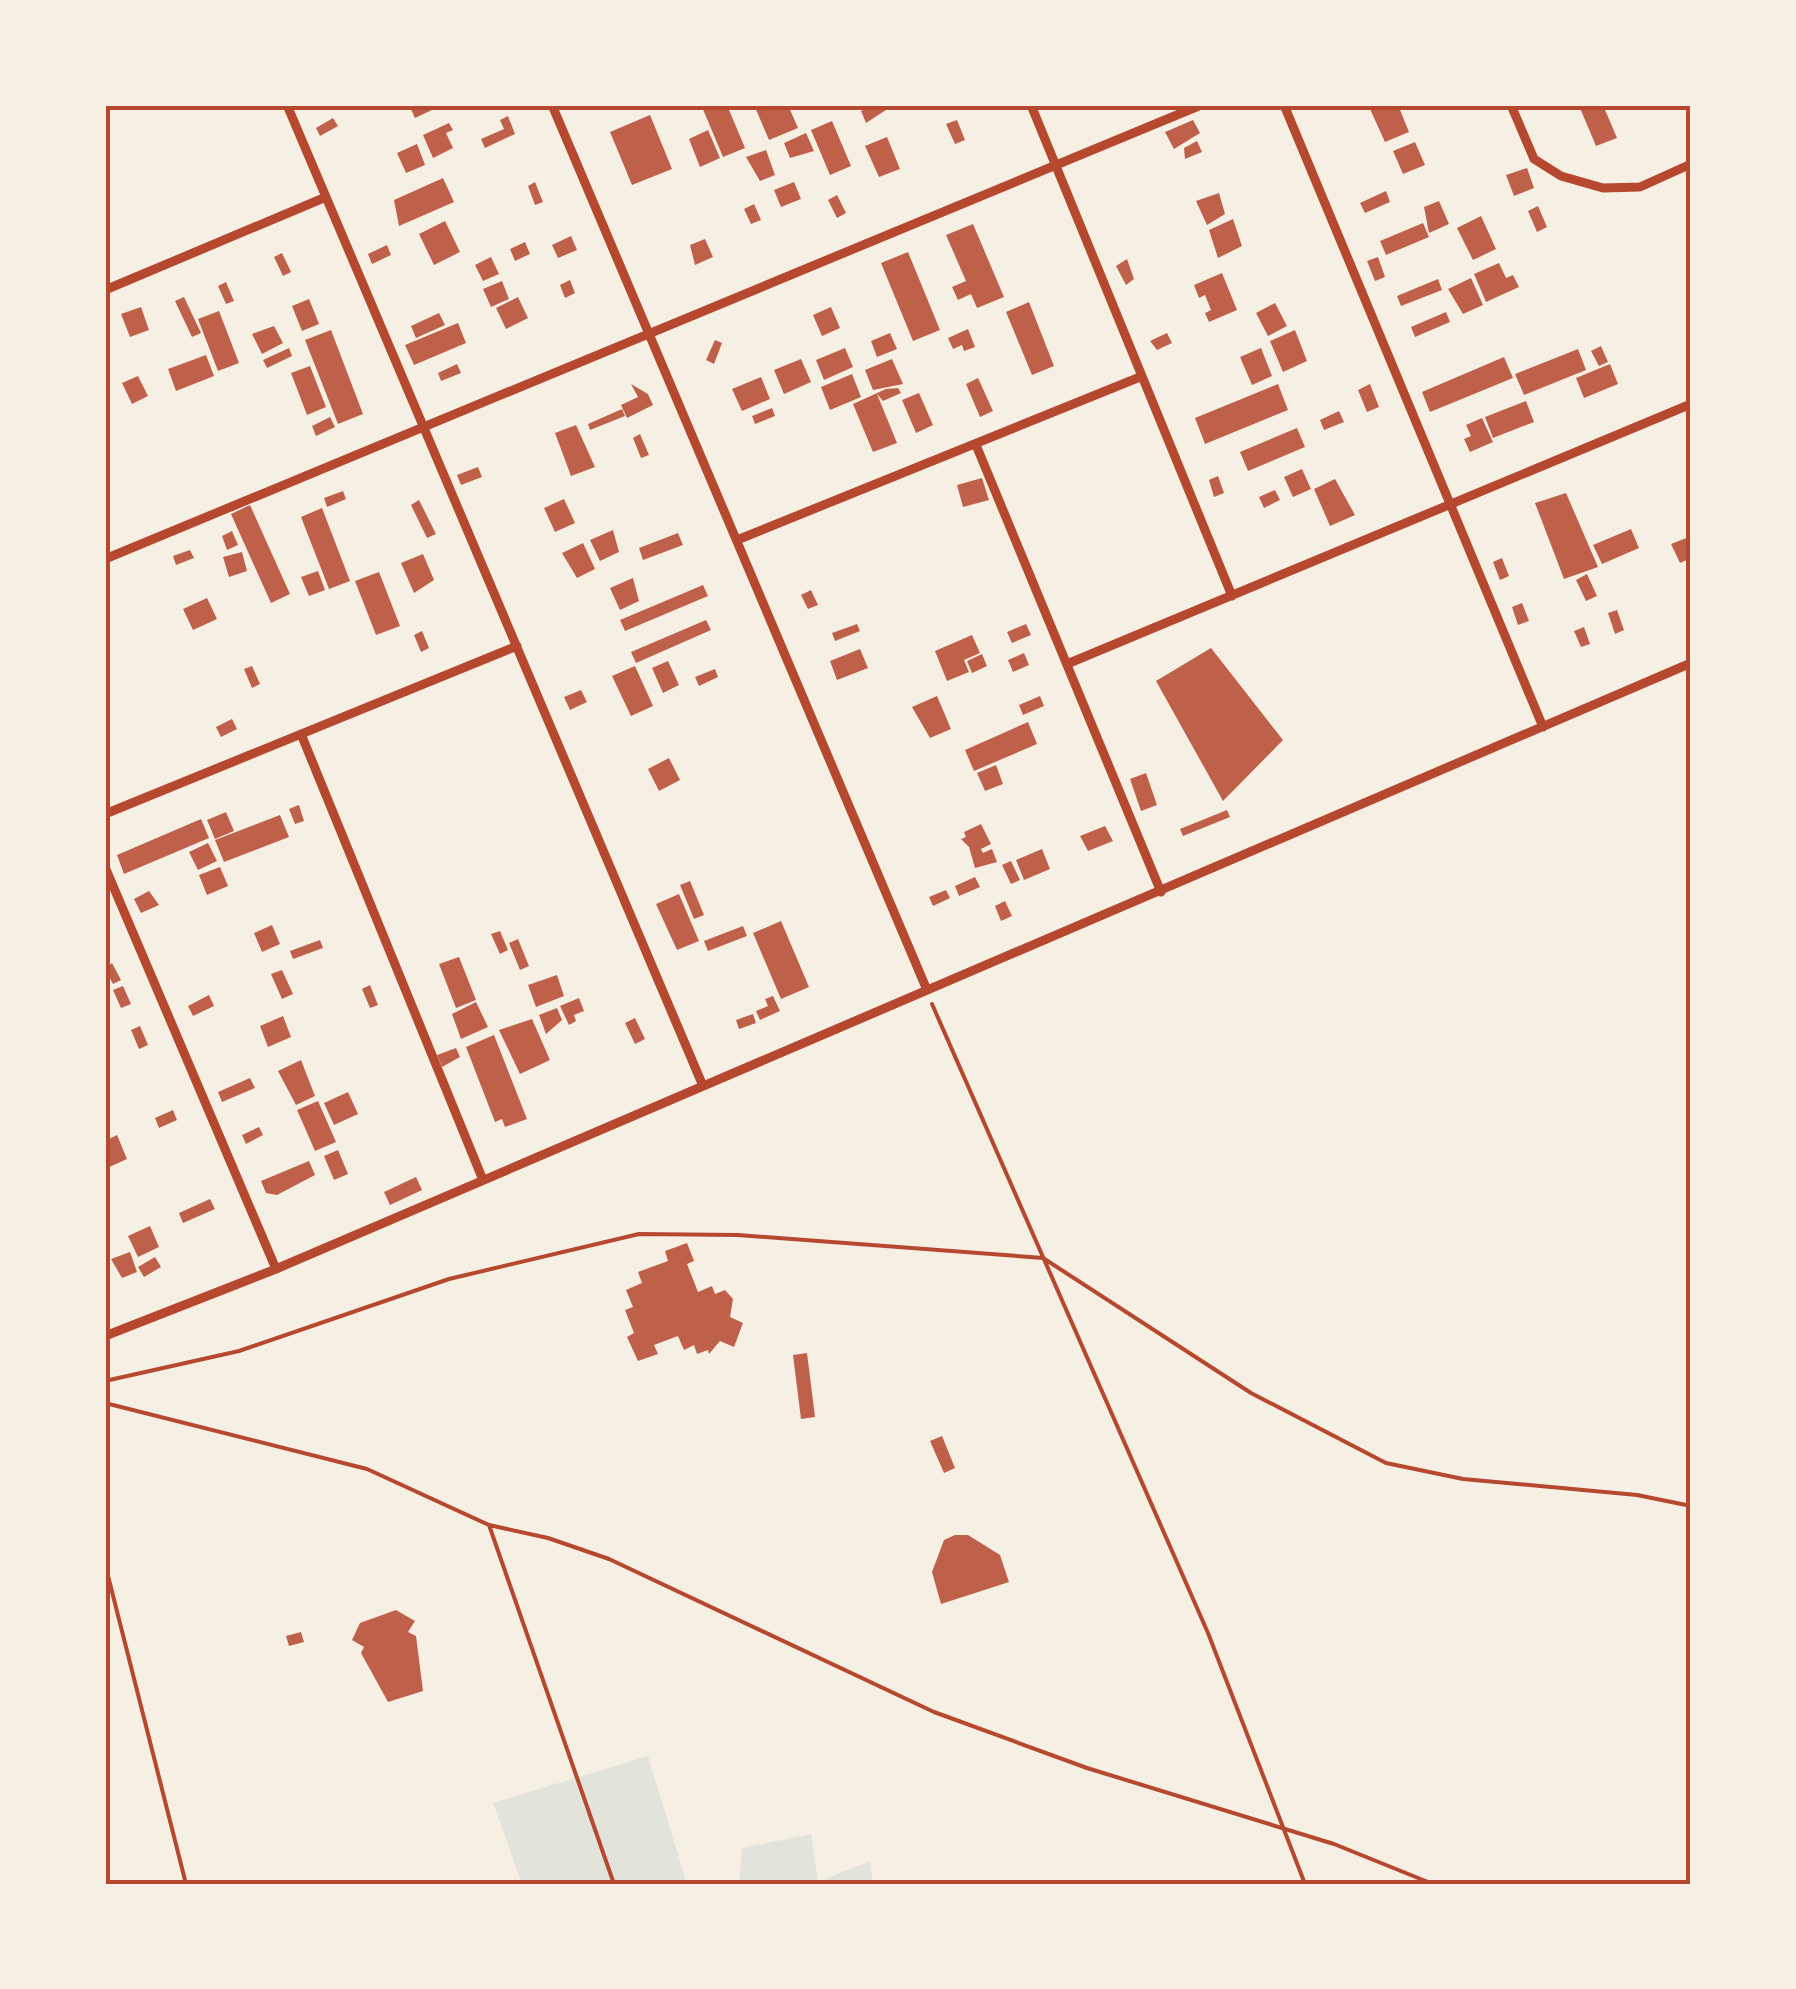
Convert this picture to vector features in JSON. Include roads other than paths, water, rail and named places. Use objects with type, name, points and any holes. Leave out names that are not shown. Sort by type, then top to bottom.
[{"type":"street","points":[[287,105],[703,1086]]},
{"type":"street","points":[[552,105],[927,990]]},
{"type":"street","points":[[1030,105],[1232,596]]},
{"type":"street","points":[[105,559],[1201,105]]},
{"type":"street","points":[[1284,105],[1543,727]]},
{"type":"street","points":[[1512,105],[1534,159],[1561,176],[1603,188],[1640,186],[1691,164]]},
{"type":"street","points":[[106,288],[326,197]]},
{"type":"street","points":[[736,540],[1140,377]]},
{"type":"street","points":[[1067,664],[1691,404]]},
{"type":"street","points":[[976,445],[1161,892]]},
{"type":"street","points":[[105,814],[517,646]]},
{"type":"street","points":[[105,1336],[276,1269],[1691,663]]},
{"type":"street","points":[[301,734],[483,1180]]},
{"type":"street","points":[[105,867],[276,1269]]},
{"type":"lane","points":[[105,1564],[186,1884]]}]
